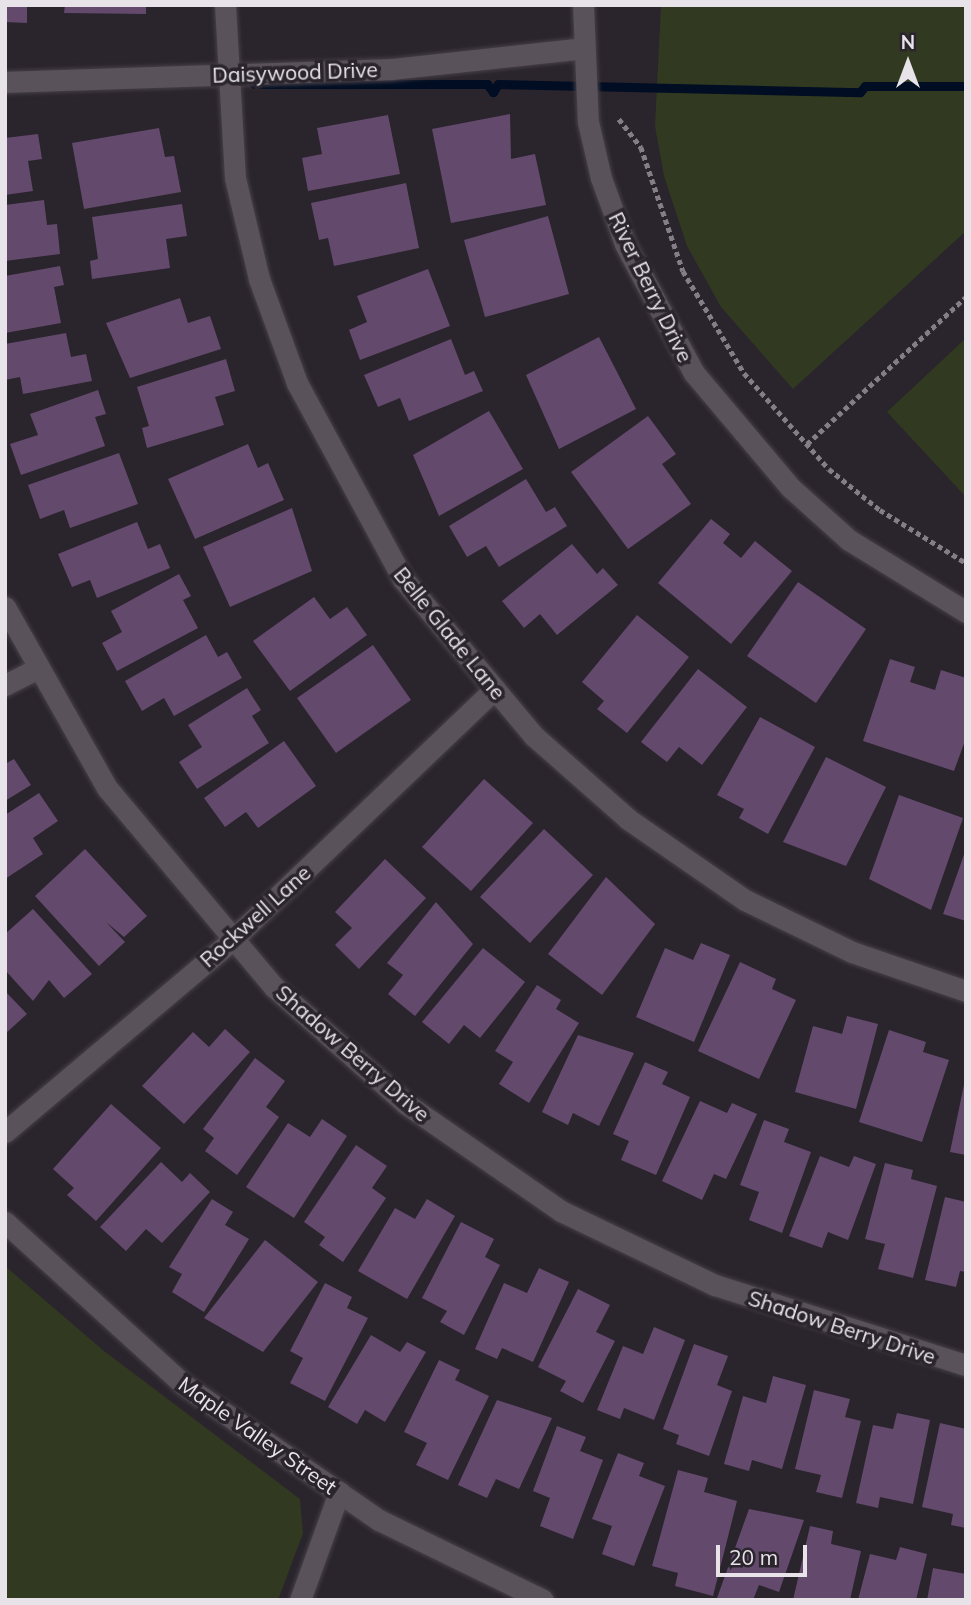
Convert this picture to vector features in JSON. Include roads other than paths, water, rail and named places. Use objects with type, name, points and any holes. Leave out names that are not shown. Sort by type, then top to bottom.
[{"type":"street","name":"Belle Glade Lane","points":[[225,5],[225,74],[236,177],[258,279],[297,383],[403,579],[534,736],[628,819],[745,900],[852,952],[966,991]]},
{"type":"street","name":"River Berry Drive","points":[[583,5],[588,122],[601,178],[625,244],[694,373],[791,488],[849,540],[966,612]]},
{"type":"street","name":"Daisywood Drive","points":[[5,82],[391,69],[584,48]]},
{"type":"street","name":"Shadow Berry Drive","points":[[5,607],[36,669],[107,788],[274,988],[405,1103],[561,1211],[715,1285],[966,1365]]},
{"type":"street","points":[[5,685],[36,669]]},
{"type":"street","name":"Rockwell Lane","points":[[5,1132],[233,939],[495,689]]},
{"type":"street","name":"Maple Valley Street","points":[[5,1222],[183,1384],[379,1520],[543,1600]]},
{"type":"street","points":[[300,1600],[339,1492]]},
{"type":"waterway","points":[[254,84],[487,84],[493,92],[498,84],[860,92],[865,86],[966,86]]}]
